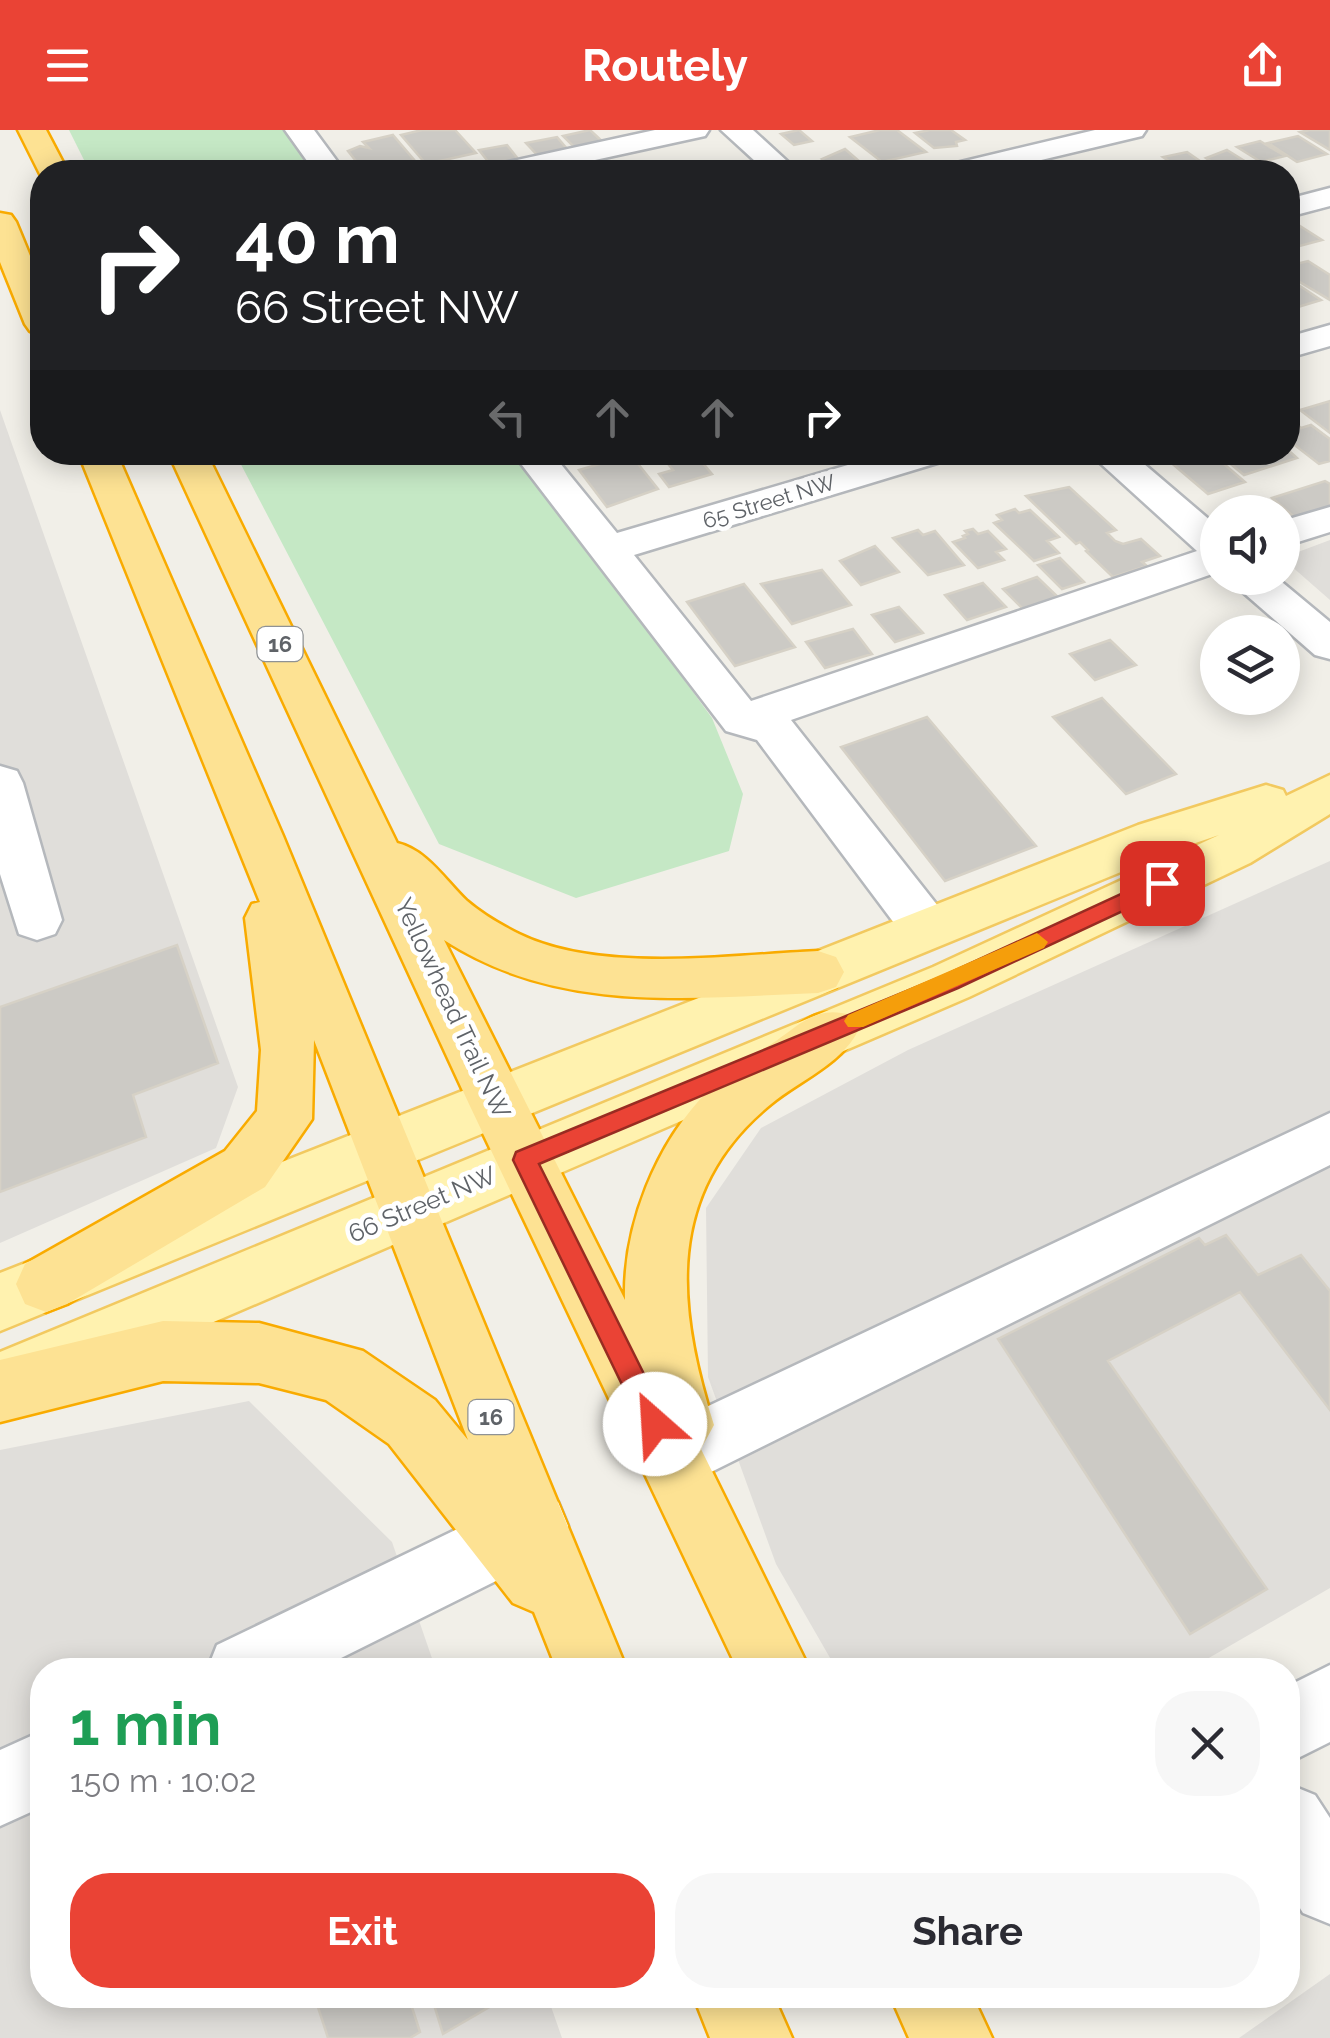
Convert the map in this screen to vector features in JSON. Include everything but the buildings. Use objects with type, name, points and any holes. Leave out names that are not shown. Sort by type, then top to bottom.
[{"type":"highway","points":[[32,130],[47,160]]},
{"type":"highway","points":[[0,222],[30,295]]},
{"type":"highway","name":"16","points":[[102,465],[410,1209],[520,1532]]},
{"type":"highway","name":"Yellowhead Trail NW","points":[[194,465],[524,1160],[681,1453],[724,1562],[769,1658]]},
{"type":"highway","points":[[23,1293],[245,1169],[284,1119],[288,1050],[259,836]]},
{"type":"highway","points":[[372,836],[463,926],[498,946],[542,963],[622,977],[818,972]]},
{"type":"highway","points":[[681,1453],[656,1322],[658,1260],[679,1175],[698,1142],[730,1106],[832,1031]]},
{"type":"highway","points":[[0,1392],[163,1351],[259,1353],[341,1373],[412,1422],[520,1532],[582,1648]]},
{"type":"highway","points":[[936,2008],[950,2038]]},
{"type":"main road","points":[[23,1293],[1156,838],[1330,781]]},
{"type":"main road","name":"66 Street NW","points":[[0,1383],[950,982],[1233,850],[1330,792]]},
{"type":"street","points":[[298,130],[321,160]]},
{"type":"street","points":[[556,160],[695,130]]},
{"type":"street","points":[[735,130],[770,160]]},
{"type":"street","points":[[1006,160],[1132,130]]},
{"type":"street","points":[[1300,205],[1330,196]]},
{"type":"street","points":[[1300,344],[1330,335]]},
{"type":"street","points":[[541,465],[742,720],[773,729],[928,928]]},
{"type":"street","name":"65 Street NW","points":[[606,550],[890,465]]},
{"type":"street","points":[[1122,465],[1200,532]]},
{"type":"street","points":[[1300,530],[1330,519]]},
{"type":"street","points":[[742,720],[1200,564]]},
{"type":"street","points":[[1272,595],[1330,645]]},
{"type":"street","points":[[0,783],[37,920]]},
{"type":"street","points":[[681,1453],[1330,1138]]},
{"type":"street","points":[[266,1658],[520,1532]]},
{"type":"street","points":[[1300,1720],[1330,1701]]},
{"type":"street","points":[[0,1789],[30,1774]]},
{"type":"street","points":[[1300,1840],[1330,1886]]},
{"type":"shaded area","points":[[0,410],[238,1087],[216,1148],[0,1243]]},
{"type":"shaded area","points":[[1330,540],[1330,600],[1300,574],[1300,551]]},
{"type":"shaded area","points":[[1330,861],[1330,1588],[1209,1658],[830,1658],[776,1564],[708,1377],[706,1208],[761,1128],[908,1050]]},
{"type":"shaded area","points":[[249,1401],[392,1542],[432,1658],[30,1658],[30,2008],[552,2008],[562,2038],[0,2038],[0,1450]]},
{"type":"shaded area","points":[[1330,1974],[1330,2038],[1239,2038],[1282,2008],[1300,2008],[1300,1995]]},
{"type":"green space","points":[[69,130],[287,130],[308,160],[84,160]]},
{"type":"green space","points":[[241,465],[528,465],[712,718],[743,794],[729,851],[576,898],[439,844]]},
{"type":"slow traffic","points":[[855,1021],[1037,942]]},
{"type":"route","points":[[655,1424],[524,1160],[950,982],[1162,883]]}]
